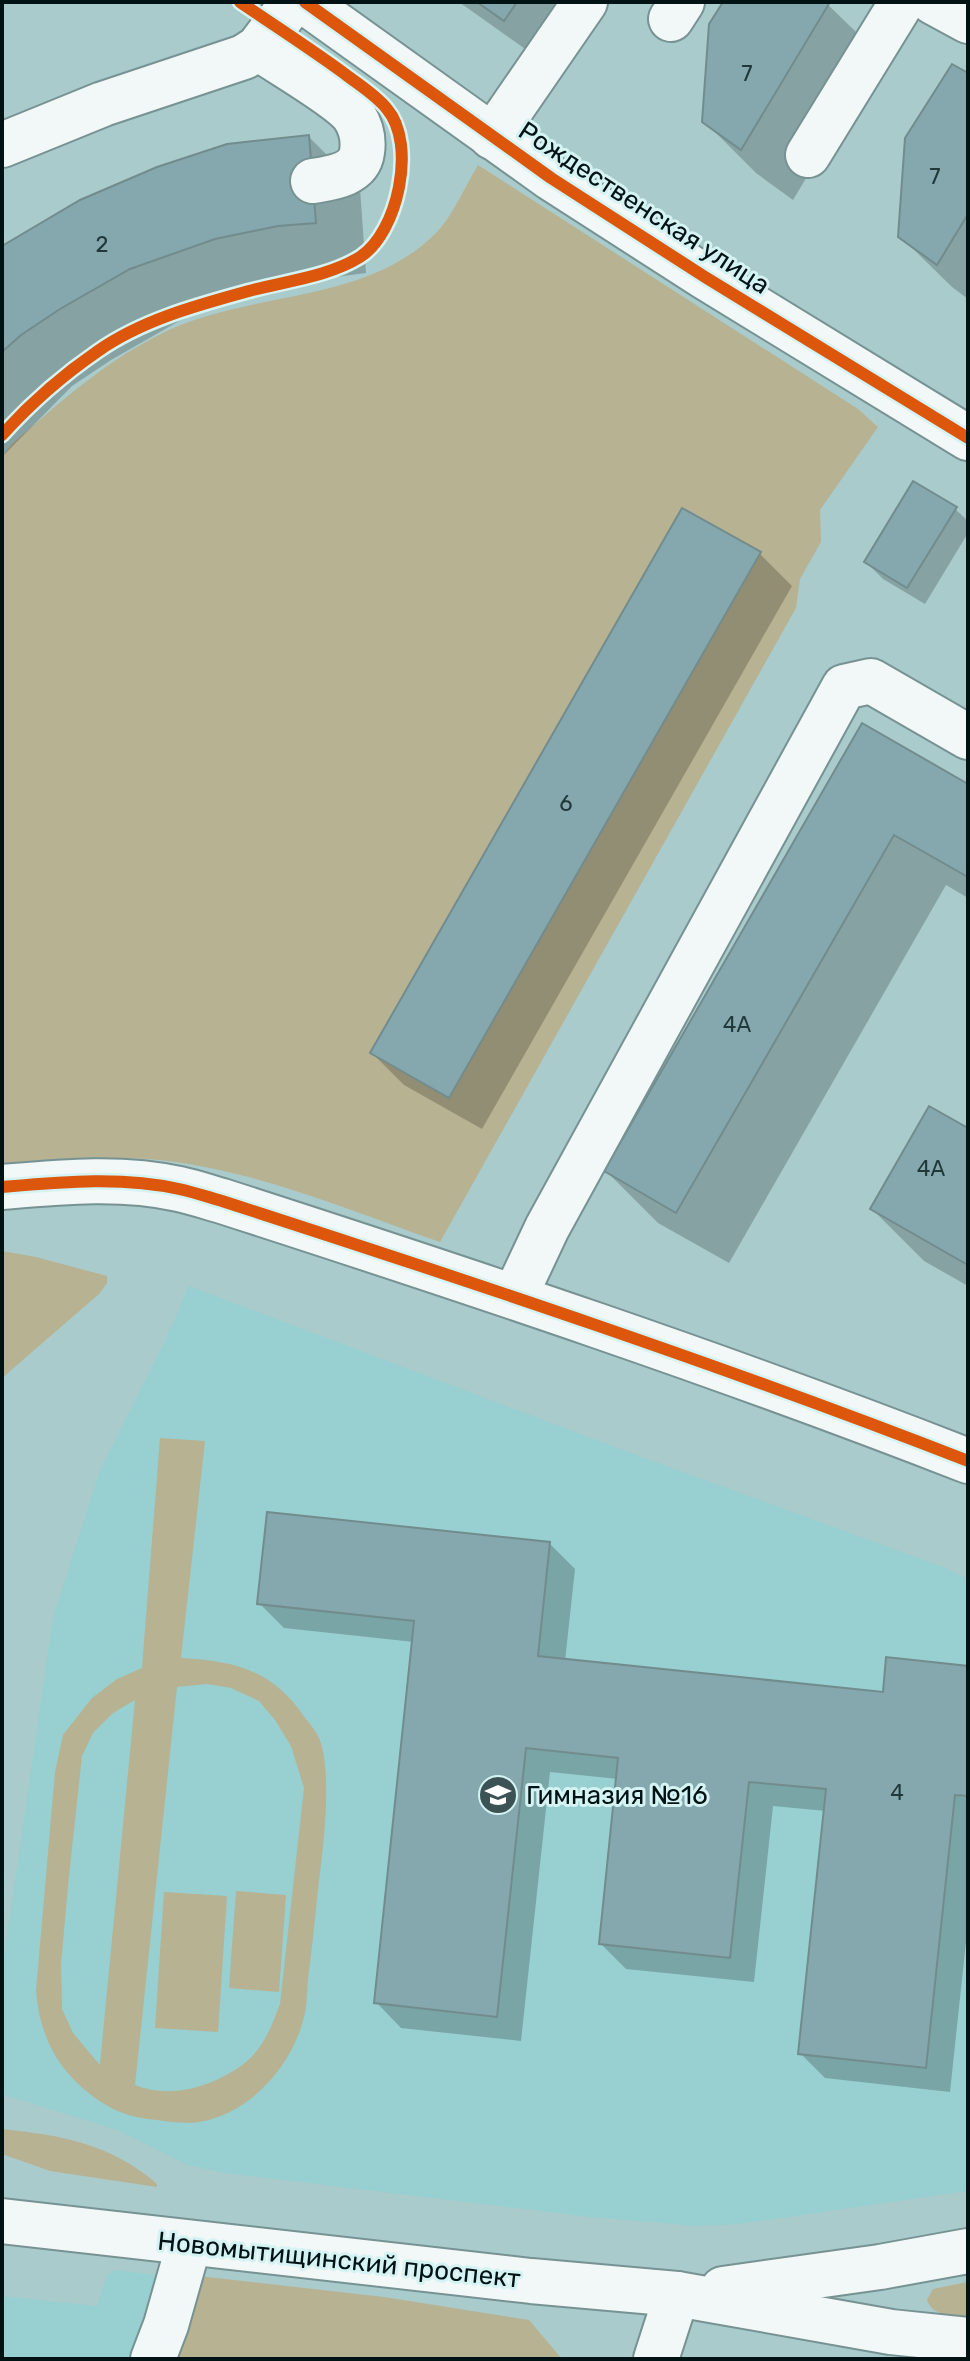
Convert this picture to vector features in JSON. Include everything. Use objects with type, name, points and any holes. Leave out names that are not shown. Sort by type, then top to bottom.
[{"type":"street","points":[[2,145],[117,99],[244,57],[258,48],[293,2]]},
{"type":"street","name":"Рождественская улица","points":[[305,2],[551,178],[705,277],[968,438]]},
{"type":"street","points":[[492,137],[585,2]]},
{"type":"street","points":[[808,155],[902,2]]},
{"type":"street","points":[[933,2],[968,21]]},
{"type":"street","points":[[258,48],[346,107],[362,132],[362,157],[355,167],[344,174],[313,181]]},
{"type":"street","points":[[515,1296],[547,1228],[844,687],[871,681],[968,737]]},
{"type":"street","points":[[2,1187],[93,1182],[177,1188],[515,1296],[720,1367],[968,1461]]},
{"type":"street","name":"Новомытищинский проспект","points":[[2,2221],[555,2284],[677,2294],[891,2332],[968,2340]]},
{"type":"street","points":[[153,2359],[189,2244]]},
{"type":"street","name":"Новомытищинский проспект","points":[[677,2294],[880,2267],[968,2251]]},
{"type":"street","points":[[656,2359],[677,2294]]},
{"type":"shaded area","points":[[478,165],[858,409],[878,427],[820,510],[821,542],[800,579],[796,608],[440,1242],[296,1191],[186,1164],[112,1158],[2,1168],[2,457],[11,445],[86,382],[126,354],[169,330],[237,308],[343,284],[377,272],[408,256],[442,226]]},
{"type":"shaded area","points":[[2,1251],[107,1276],[107,1283],[99,1294],[2,1378]]},
{"type":"shaded area","name":"Гимназия №16","points":[[189,1286],[946,1568],[968,1579],[968,2191],[739,2224],[697,2226],[590,2217],[225,2173],[187,2165],[117,2130],[2,2094],[2,1972],[53,1618],[100,1470]]},
{"type":"shaded area","points":[[160,1438],[205,1441],[181,1658],[236,1666],[251,1671],[280,1689],[319,1738],[326,1790],[306,2006],[297,2039],[278,2072],[250,2099],[235,2109],[199,2122],[130,2116],[91,2094],[77,2083],[56,2057],[38,2009],[36,1991],[55,1772],[63,1735],[92,1698],[117,1679],[142,1668]],"holes":[[[207,1684],[231,1688],[259,1701],[291,1746],[304,1788],[280,2004],[270,2028],[258,2050],[221,2078],[193,2088],[163,2091],[135,2085],[177,1687]],[[135,1700],[100,2064],[99,2064],[73,2033],[62,2009],[61,1964],[69,1876],[82,1756],[93,1733],[113,1713]]]},
{"type":"shaded area","points":[[236,1891],[286,1895],[279,1992],[229,1988]]},
{"type":"shaded area","points":[[164,1892],[227,1896],[218,2032],[155,2028]]},
{"type":"shaded area","points":[[2,2129],[65,2138],[103,2151],[140,2170],[157,2187],[50,2171],[2,2154]]},
{"type":"shaded area","points":[[115,2270],[207,2281],[195,2359],[2,2359],[2,2296],[97,2306],[107,2276]]},
{"type":"shaded area","points":[[198,2276],[384,2297],[529,2320],[562,2359],[170,2359]]},
{"type":"shaded area","points":[[968,2282],[968,2317],[944,2314],[930,2306],[927,2300],[933,2289]]},
{"type":"building","points":[[477,2],[517,2],[504,21]]},
{"type":"building","points":[[723,2],[830,2],[741,150],[702,122],[709,24]]},
{"type":"building","points":[[952,64],[968,73],[968,214],[937,265],[898,237],[905,138]]},
{"type":"building","points":[[309,135],[316,223],[278,226],[215,239],[130,269],[60,309],[2,352],[2,246],[80,200],[157,167],[227,144]]},
{"type":"building","points":[[913,481],[957,507],[907,588],[864,562]]},
{"type":"building","points":[[682,508],[761,552],[449,1098],[370,1053]]},
{"type":"building","points":[[862,723],[968,784],[968,877],[894,835],[676,1213],[604,1171]]},
{"type":"building","points":[[929,1106],[968,1128],[968,1265],[870,1209]]},
{"type":"building","points":[[267,1512],[550,1542],[538,1656],[883,1692],[886,1657],[968,1666],[968,1796],[955,1795],[926,2068],[798,2054],[826,1789],[749,1782],[730,1958],[599,1944],[618,1758],[526,1748],[497,2017],[374,2003],[414,1621],[257,1604]]},
{"type":"cycle path","points":[[2,435],[35,401],[115,340],[190,308],[348,264],[373,245],[384,229],[393,209],[402,165],[396,124],[387,109],[345,74],[240,2]]},
{"type":"cycle path","points":[[305,2],[551,178],[705,277],[968,438]]},
{"type":"cycle path","points":[[2,1187],[113,1181],[157,1185],[195,1193],[597,1325],[968,1461]]},
{"type":"place","name":"Гимназия №16","points":[[498,1795]]}]
